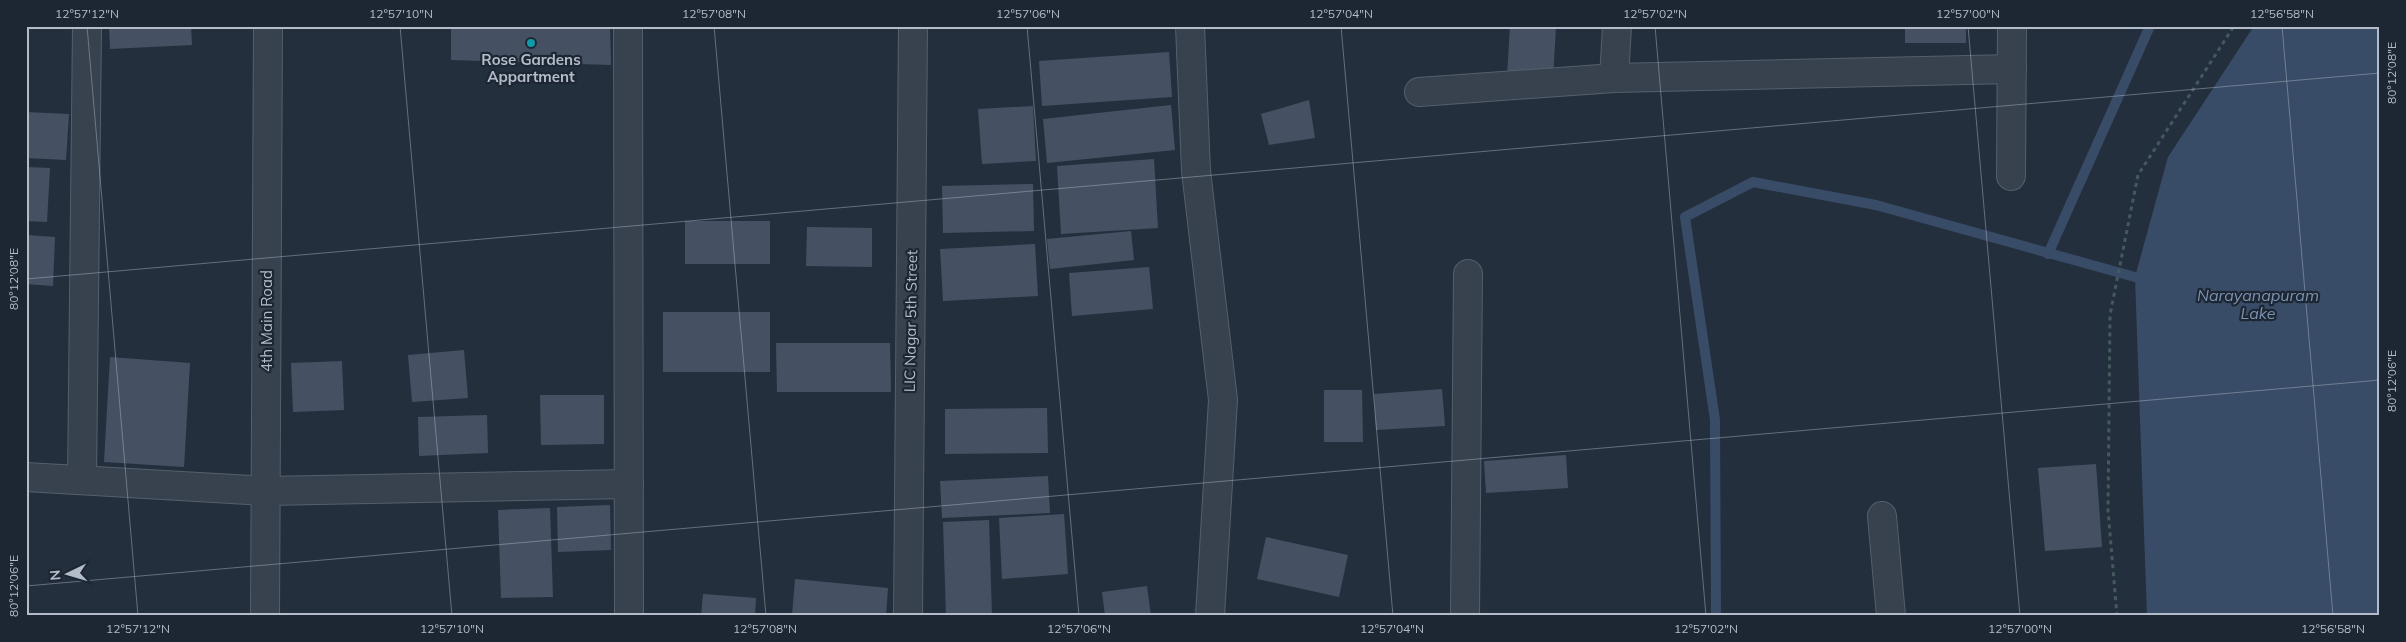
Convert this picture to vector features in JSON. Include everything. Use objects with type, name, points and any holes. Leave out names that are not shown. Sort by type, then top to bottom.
[{"type":"street","points":[[82,480],[87,26]]},
{"type":"street","name":"4th Main Road","points":[[265,616],[268,26]]},
{"type":"street","points":[[628,26],[629,616]]},
{"type":"street","name":"LIC Nagar 5th Street","points":[[908,616],[913,26]]},
{"type":"street","points":[[1190,26],[1196,171],[1222,400],[1210,616]]},
{"type":"street","points":[[1614,78],[1617,26]]},
{"type":"street","points":[[2011,176],[2012,26]]},
{"type":"street","points":[[1419,92],[1614,78],[2012,69]]},
{"type":"street","points":[[1465,616],[1468,274]]},
{"type":"street","points":[[26,477],[266,491],[629,484]]},
{"type":"street","points":[[1882,516],[1891,616]]},
{"type":"path","points":[[2117,616],[2108,510],[2110,315],[2138,175],[2234,26]]},
{"type":"water","name":"Narayanapuram Lake","points":[[2254,26],[2380,26],[2380,616],[2147,616],[2135,277],[2168,157]]},
{"type":"building","points":[[109,26],[191,26],[192,45],[110,49]]},
{"type":"building","name":"Rose Gardens Appartment","points":[[451,26],[610,26],[611,65],[451,60]]},
{"type":"building","points":[[1510,26],[1556,26],[1553,79],[1507,77]]},
{"type":"building","points":[[1905,26],[1966,26],[1966,43],[1905,43]]},
{"type":"building","points":[[1169,52],[1172,97],[1042,106],[1039,61]]},
{"type":"building","points":[[1309,100],[1315,138],[1269,145],[1261,114]]},
{"type":"building","points":[[1171,105],[1175,150],[1047,163],[1043,119]]},
{"type":"building","points":[[1033,106],[1036,161],[982,164],[978,109]]},
{"type":"building","points":[[26,112],[69,114],[66,160],[26,158]]},
{"type":"building","points":[[1154,159],[1158,228],[1061,234],[1057,166]]},
{"type":"building","points":[[26,167],[50,168],[47,222],[26,221]]},
{"type":"building","points":[[1033,184],[1034,231],[943,233],[942,186]]},
{"type":"building","points":[[685,221],[770,221],[770,264],[685,264]]},
{"type":"building","points":[[807,227],[872,228],[872,267],[806,266]]},
{"type":"building","points":[[1131,231],[1134,260],[1050,269],[1047,239]]},
{"type":"building","points":[[26,235],[55,237],[53,286],[26,284]]},
{"type":"building","points":[[1035,244],[1038,296],[943,301],[940,249]]},
{"type":"building","points":[[1149,267],[1153,309],[1072,316],[1069,273]]},
{"type":"building","points":[[663,312],[770,312],[770,372],[663,372]]},
{"type":"building","points":[[776,343],[890,343],[891,392],[777,392]]},
{"type":"building","points":[[464,350],[468,398],[412,402],[408,355]]},
{"type":"building","points":[[110,357],[190,363],[184,467],[104,462]]},
{"type":"building","points":[[342,361],[344,410],[293,412],[291,363]]},
{"type":"building","points":[[1442,389],[1445,426],[1376,430],[1374,394]]},
{"type":"building","points":[[1324,390],[1362,390],[1363,442],[1324,442]]},
{"type":"building","points":[[540,395],[604,395],[604,444],[541,445]]},
{"type":"building","points":[[1047,408],[1048,453],[945,454],[945,409]]},
{"type":"building","points":[[487,415],[488,453],[419,456],[418,417]]},
{"type":"building","points":[[1566,455],[1568,488],[1486,493],[1484,461]]},
{"type":"building","points":[[2096,464],[2102,547],[2045,551],[2038,468]]},
{"type":"building","points":[[1048,476],[1050,513],[942,518],[940,481]]},
{"type":"building","points":[[610,505],[611,550],[558,552],[557,507]]},
{"type":"building","points":[[550,508],[553,597],[501,598],[498,510]]},
{"type":"building","points":[[1064,514],[1068,574],[1002,579],[999,518]]},
{"type":"building","points":[[989,520],[992,616],[946,616],[943,522]]},
{"type":"building","points":[[1266,537],[1348,555],[1339,597],[1257,579]]},
{"type":"building","points":[[795,579],[888,588],[886,616],[792,616]]},
{"type":"building","points":[[1147,586],[1151,616],[1105,616],[1102,592]]},
{"type":"building","points":[[703,594],[756,598],[755,616],[701,616]]},
{"type":"waterway","points":[[2048,254],[2150,26]]},
{"type":"waterway","points":[[1716,616],[1715,420],[1685,217],[1753,182],[1876,205],[2135,277]]},
{"type":"place","name":"Rose Gardens Appartment","points":[[531,43]]}]
